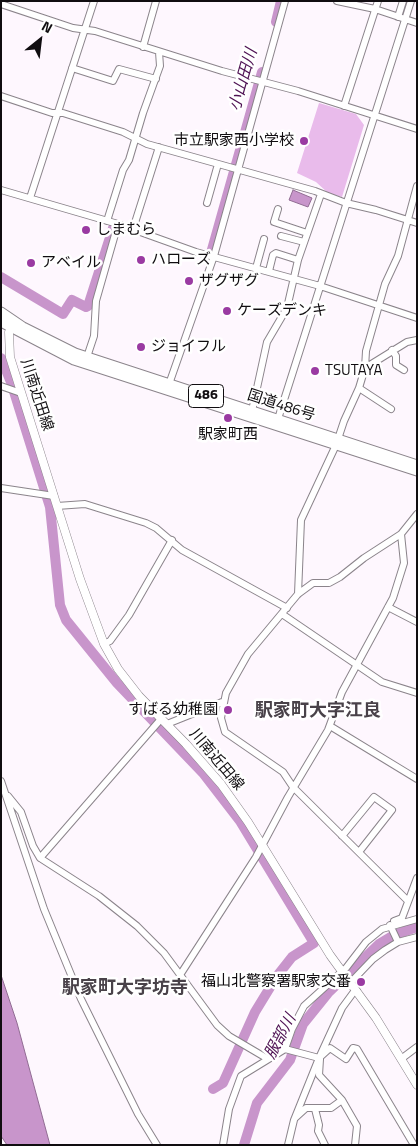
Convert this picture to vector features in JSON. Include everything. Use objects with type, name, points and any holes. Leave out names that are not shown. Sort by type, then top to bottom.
[{"type":"highway","name":"国道486号","points":[[1,312],[12,325]]},
{"type":"highway","name":"国道486号","points":[[1,322],[12,325],[86,360],[337,442],[417,471]]},
{"type":"highway","name":"国道486号","points":[[168,387],[252,411],[277,422]]},
{"type":"highway","name":"国道486号","points":[[337,442],[417,465]]},
{"type":"main road","name":"川南近田線","points":[[12,325],[10,357],[19,392],[58,506],[80,579],[104,644],[118,669],[139,696],[221,784],[264,845],[342,972],[357,991],[417,1085]]},
{"type":"street","points":[[30,198],[94,1]]},
{"type":"street","points":[[144,47],[156,1]]},
{"type":"street","points":[[168,387],[214,256],[284,1]]},
{"type":"street","points":[[336,1],[375,9],[417,24]]},
{"type":"street","points":[[344,106],[378,1]]},
{"type":"street","points":[[398,17],[403,1]]},
{"type":"street","points":[[277,422],[411,1]]},
{"type":"street","points":[[1,4],[85,31],[95,31],[417,129]]},
{"type":"street","points":[[107,221],[123,170],[129,160],[136,139],[142,113],[156,80],[160,66],[159,52]]},
{"type":"street","points":[[72,68],[113,81],[119,69],[156,80]]},
{"type":"street","points":[[1,96],[123,132],[159,147],[417,223]]},
{"type":"street","points":[[133,229],[159,147]]},
{"type":"street","points":[[206,204],[218,164]]},
{"type":"street","points":[[298,594],[301,520],[337,442],[359,388],[365,368],[366,351],[385,284],[398,256],[417,186]]},
{"type":"street","points":[[1,190],[118,224],[214,256],[380,304],[417,318]]},
{"type":"street","points":[[252,411],[267,342],[287,308],[298,260],[321,194]]},
{"type":"street","points":[[278,209],[274,222],[307,233]]},
{"type":"street","points":[[86,360],[94,336],[96,301],[118,224]]},
{"type":"street","points":[[281,236],[304,242]]},
{"type":"street","points":[[256,268],[264,239]]},
{"type":"street","points":[[269,271],[273,255],[276,253],[298,260]]},
{"type":"street","points":[[365,368],[392,350],[417,340]]},
{"type":"street","points":[[392,350],[396,356],[396,365],[404,370]]},
{"type":"street","points":[[5,387],[19,392]]},
{"type":"street","points":[[359,388],[391,409]]},
{"type":"street","points":[[1,488],[54,496]]},
{"type":"street","points":[[58,506],[85,504],[129,517],[156,528],[182,550],[287,608]]},
{"type":"street","points":[[407,900],[293,787],[283,772],[225,732],[221,718],[222,702],[248,654],[298,594],[313,583],[329,583],[340,578],[364,558],[401,534],[417,514]]},
{"type":"street","points":[[180,975],[264,845],[293,787],[330,726],[342,692],[388,607],[404,563],[401,534]]},
{"type":"street","points":[[104,644],[110,641],[129,615],[172,540]]},
{"type":"street","points":[[388,607],[417,622]]},
{"type":"street","points":[[282,614],[382,682],[417,693]]},
{"type":"street","points":[[40,858],[164,722],[222,702]]},
{"type":"street","points":[[330,726],[417,779]]},
{"type":"street","points":[[1,782],[7,795],[44,909],[81,998],[138,1114],[157,1145]]},
{"type":"street","points":[[7,795],[21,812],[32,846],[40,858],[99,896],[136,926],[180,975],[217,1025],[236,1040],[268,1059]]},
{"type":"street","points":[[342,836],[374,797],[392,810],[359,852]]},
{"type":"street","points":[[223,1145],[229,1109],[241,1076],[286,1049],[292,1029],[304,1006],[346,968],[366,942],[402,918],[407,900],[417,878]]},
{"type":"street","points":[[391,926],[417,919]]},
{"type":"street","points":[[391,926],[397,941]]},
{"type":"street","points":[[350,982],[373,959],[397,941],[415,939]]},
{"type":"street","points":[[288,1145],[294,1120],[342,1008],[353,993],[357,991]]},
{"type":"street","points":[[401,1058],[417,1047]]},
{"type":"street","points":[[354,1145],[357,1126],[342,1100],[319,1075],[320,1058],[330,1048],[346,1060],[353,1048],[357,1050],[414,1145]]},
{"type":"street","points":[[286,1049],[320,1058]]},
{"type":"street","points":[[294,1120],[306,1108],[331,1108],[342,1100]]},
{"type":"street","points":[[315,1109],[319,1125],[318,1131],[325,1145]]},
{"type":"shaded area","points":[[319,103],[356,114],[364,125],[342,197],[328,193],[316,182],[297,173]]},
{"type":"shaded area","points":[[293,190],[312,198],[308,207],[289,200]]},
{"type":"shaded area","points":[[1,975],[17,1023],[50,1145],[7,1145],[1,1136]]},
{"type":"waterway","name":"小山田川","points":[[276,22],[281,1]]},
{"type":"waterway","name":"小山田川","points":[[211,253],[262,72]]},
{"type":"waterway","name":"小山田川","points":[[1,277],[63,314],[72,300],[86,307],[88,306],[113,228]]},
{"type":"waterway","points":[[1,358],[11,382],[50,507],[60,605],[66,620],[117,683],[203,773],[240,821],[314,943],[292,957],[277,976],[255,1012],[223,1083],[213,1089]]},
{"type":"waterway","name":"服部川","points":[[244,1145],[257,1103],[290,1060],[303,1024],[328,993],[379,944],[394,935],[417,927]]},
{"type":"place","name":"市立駅家西小学校","points":[[304,141]]},
{"type":"place","name":"しまむら","points":[[86,230]]},
{"type":"place","name":"ハローズ","points":[[141,260]]},
{"type":"place","name":"アベイル","points":[[31,263]]},
{"type":"place","name":"ザグザグ","points":[[189,281]]},
{"type":"place","name":"ケーズデンキ","points":[[227,311]]},
{"type":"place","name":"ジョイフル","points":[[141,347]]},
{"type":"place","name":"TSUTAYA","points":[[315,371]]},
{"type":"place","name":"駅家町西","points":[[228,418]]},
{"type":"place","name":"すばる幼稚園","points":[[228,710]]},
{"type":"place","name":"福山北警察署駅家交番","points":[[361,982]]},
{"type":"district","name":"駅家町大字江良","points":[[318,712]]},
{"type":"district","name":"駅家町大字坊寺","points":[[125,989]]}]
